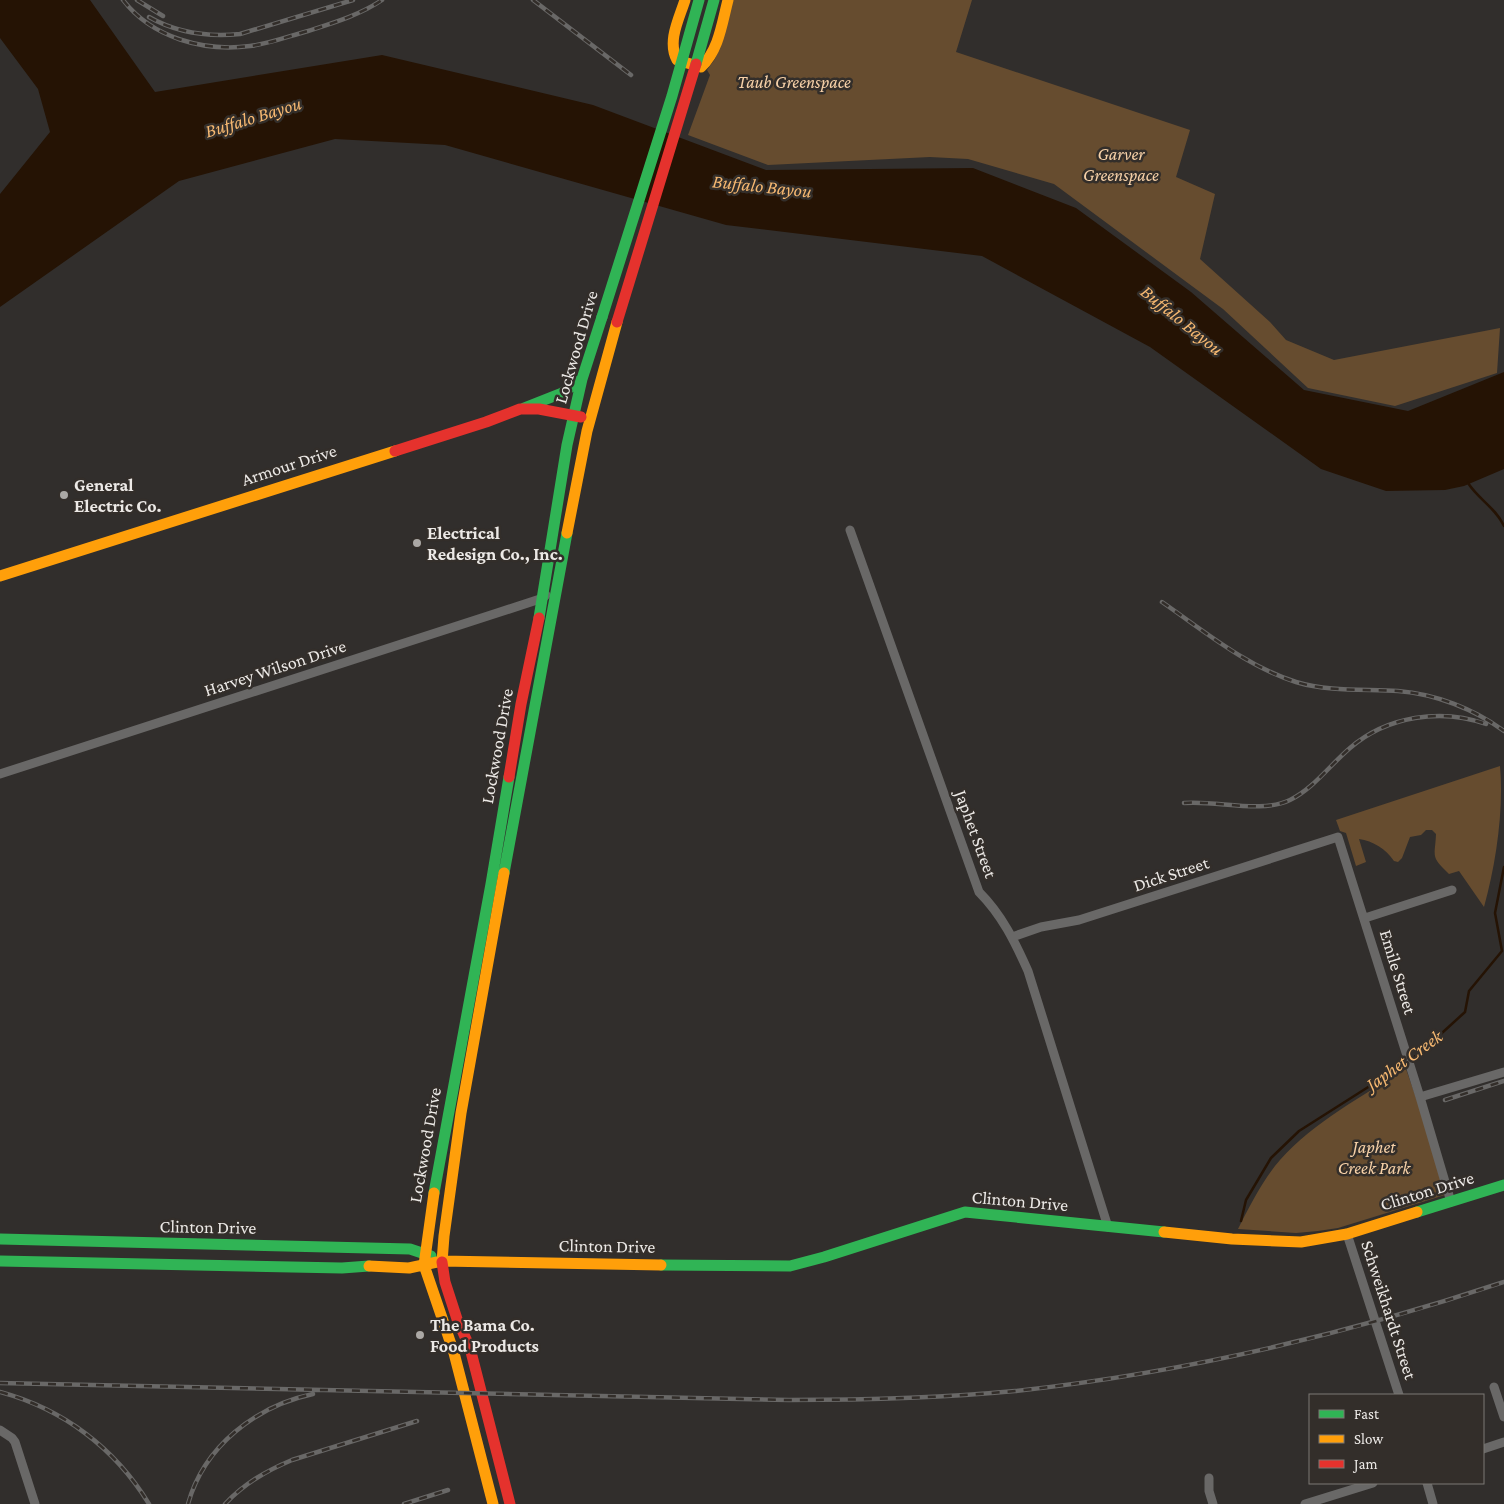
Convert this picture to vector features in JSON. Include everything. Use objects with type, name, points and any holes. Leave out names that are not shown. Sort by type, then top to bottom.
[{"type":"main road","points":[[685,0],[674,39],[673,53],[677,60],[701,67],[713,54],[728,0]]},
{"type":"main road","name":"Lockwood Drive","points":[[510,1504],[470,1348],[457,1319],[445,1282],[442,1261],[457,1143],[512,794],[521,704],[543,598],[567,445],[582,379],[672,96],[699,0]]},
{"type":"main road","name":"Lockwood Drive","points":[[493,1504],[454,1353],[424,1259],[453,1083],[491,884],[533,707],[590,418],[617,322],[686,101],[714,0]]},
{"type":"main road","points":[[520,409],[562,393],[582,379]]},
{"type":"main road","name":"Armour Drive","points":[[0,576],[486,422],[520,409],[539,409],[590,418]]},
{"type":"main road","points":[[521,704],[533,707]]},
{"type":"main road","points":[[460,1048],[472,1049]]},
{"type":"main road","points":[[453,1083],[466,1085]]},
{"type":"main road","points":[[443,1141],[457,1143]]},
{"type":"main road","name":"Clinton Drive","points":[[0,1239],[401,1248],[410,1249],[424,1259],[442,1261],[740,1267],[790,1266],[965,1212],[1232,1239],[1301,1242],[1324,1240],[1504,1185]]},
{"type":"main road","points":[[132,1242],[133,1264]]},
{"type":"main road","name":"Clinton Drive","points":[[0,1261],[409,1268],[424,1259]]},
{"type":"street","name":"Japhet Street","points":[[850,530],[979,892],[994,908],[1012,937],[1028,971],[1108,1227]]},
{"type":"street","name":"Harvey Wilson Drive","points":[[0,774],[543,598],[557,586]]},
{"type":"street","name":"Dick Street","points":[[1012,937],[1041,927],[1079,920],[1338,838]]},
{"type":"street","name":"Emile Street","points":[[1338,838],[1365,918],[1451,1202]]},
{"type":"street","points":[[1365,918],[1452,890]]},
{"type":"street","points":[[1419,1094],[1504,1072]]},
{"type":"street","name":"Schweikhardt Street","points":[[1347,1234],[1399,1394]]},
{"type":"street","points":[[1494,1387],[1504,1417]]},
{"type":"street","points":[[0,1430],[12,1438],[20,1454],[35,1504]]},
{"type":"street","points":[[1484,1449],[1504,1442]]},
{"type":"street","points":[[1209,1478],[1209,1491],[1213,1504]]},
{"type":"street","points":[[1306,1504],[1371,1484]]},
{"type":"street","points":[[1427,1484],[1433,1504]]},
{"type":"green space","points":[[733,0],[972,0],[956,52],[1190,130],[1176,177],[1215,194],[1200,259],[1270,322],[1286,340],[1334,360],[1500,328],[1497,373],[1395,406],[1308,388],[1223,309],[1054,184],[968,159],[930,157],[768,165],[688,135],[710,75],[707,70],[715,59]]},
{"type":"green space","points":[[1500,766],[1501,800],[1498,836],[1484,907],[1459,871],[1449,874],[1436,860],[1436,834],[1432,830],[1426,830],[1421,835],[1410,837],[1402,858],[1398,862],[1394,861],[1379,846],[1359,839],[1366,862],[1356,866],[1346,833],[1340,831],[1336,820]]},
{"type":"green space","name":"Japhet Creek Park","points":[[1406,1069],[1445,1195],[1338,1228],[1296,1233],[1238,1229],[1268,1175],[1293,1146],[1339,1110]]},
{"type":"water","name":"Buffalo Bayou","points":[[0,0],[90,0],[155,92],[382,55],[593,105],[766,170],[973,168],[1076,208],[1191,292],[1304,390],[1408,411],[1504,372],[1504,469],[1464,486],[1445,490],[1386,491],[1321,469],[1150,347],[982,256],[726,225],[445,145],[335,139],[179,181],[0,307],[0,194],[50,132],[38,89],[0,38]]},
{"type":"waterway","name":"Japhet Creek","points":[[1468,483],[1496,514],[1504,526]]},
{"type":"waterway","name":"Japhet Creek","points":[[1410,1060],[1465,1012],[1469,991],[1502,951],[1495,913],[1504,867]]},
{"type":"waterway","name":"Japhet Creek","points":[[1241,1221],[1246,1200],[1271,1158],[1299,1131],[1406,1063]]},
{"type":"railway","points":[[123,0],[135,13],[164,33],[180,40],[215,47],[264,44],[337,22],[382,0]]},
{"type":"railway","points":[[137,0],[163,16]]},
{"type":"railway","points":[[149,17],[171,27],[193,33],[240,34],[353,0]]},
{"type":"railway","points":[[533,0],[631,75]]},
{"type":"railway","points":[[1162,602],[1226,647],[1260,667],[1296,682],[1347,690],[1398,691],[1426,695],[1467,709],[1504,731]]},
{"type":"railway","points":[[1184,803],[1252,806],[1278,804],[1299,795],[1322,776],[1350,748],[1381,728],[1397,722],[1433,716],[1451,716],[1486,724]]},
{"type":"railway","points":[[1445,1100],[1504,1081]]},
{"type":"railway","points":[[0,1383],[789,1400],[959,1395],[1015,1391],[1077,1383],[1201,1363],[1262,1350],[1384,1319],[1504,1282]]},
{"type":"railway","points":[[0,1392],[23,1399],[45,1409],[85,1433],[104,1448],[120,1465],[149,1504]]},
{"type":"railway","points":[[188,1504],[206,1464],[235,1432],[272,1408],[313,1394]]},
{"type":"railway","points":[[225,1504],[256,1478],[292,1460],[417,1421]]},
{"type":"railway","points":[[404,1504],[448,1490]]},
{"type":"traffic: fast","points":[[602,317],[672,96],[699,0]]},
{"type":"traffic: fast","points":[[696,64],[714,0]]},
{"type":"traffic: fast","points":[[539,618],[567,445],[582,379],[602,317]]},
{"type":"traffic: fast","points":[[524,408],[562,393],[582,379]]},
{"type":"traffic: fast","points":[[504,873],[567,533]]},
{"type":"traffic: fast","points":[[434,1193],[509,777]]},
{"type":"traffic: fast","points":[[1417,1212],[1504,1185]]},
{"type":"traffic: fast","points":[[661,1265],[790,1266],[965,1212],[1164,1232]]},
{"type":"traffic: fast","points":[[0,1239],[410,1249],[431,1256]]},
{"type":"traffic: fast","points":[[0,1261],[342,1268],[369,1266]]},
{"type":"traffic: slow","points":[[685,0],[675,30],[674,53],[677,60],[701,67],[712,53],[716,44],[728,0]]},
{"type":"traffic: slow","points":[[567,533],[587,431],[617,322]]},
{"type":"traffic: slow","points":[[0,576],[395,451]]},
{"type":"traffic: slow","points":[[442,1262],[461,1113],[504,873]]},
{"type":"traffic: slow","points":[[434,1193],[424,1265],[454,1353],[493,1504]]},
{"type":"traffic: slow","points":[[1164,1232],[1232,1239],[1301,1242],[1347,1234],[1417,1212]]},
{"type":"traffic: slow","points":[[369,1266],[409,1268],[442,1261],[661,1265]]},
{"type":"traffic: jam","points":[[617,322],[696,64]]},
{"type":"traffic: jam","points":[[395,451],[520,409],[539,409],[581,417]]},
{"type":"traffic: jam","points":[[509,777],[521,704],[539,618]]},
{"type":"traffic: jam","points":[[442,1262],[445,1282],[457,1319],[470,1348],[510,1504]]},
{"type":"place","name":"General Electric Co.","points":[[64,495]]},
{"type":"place","name":"Electrical Redesign Co., Inc.","points":[[417,543]]},
{"type":"place","name":"The Bama Co. Food Products","points":[[420,1335]]},
{"type":"park label","name":"Taub Greenspace","points":[[794,82]]},
{"type":"park label","name":"Garver Greenspace","points":[[1121,164]]}]
